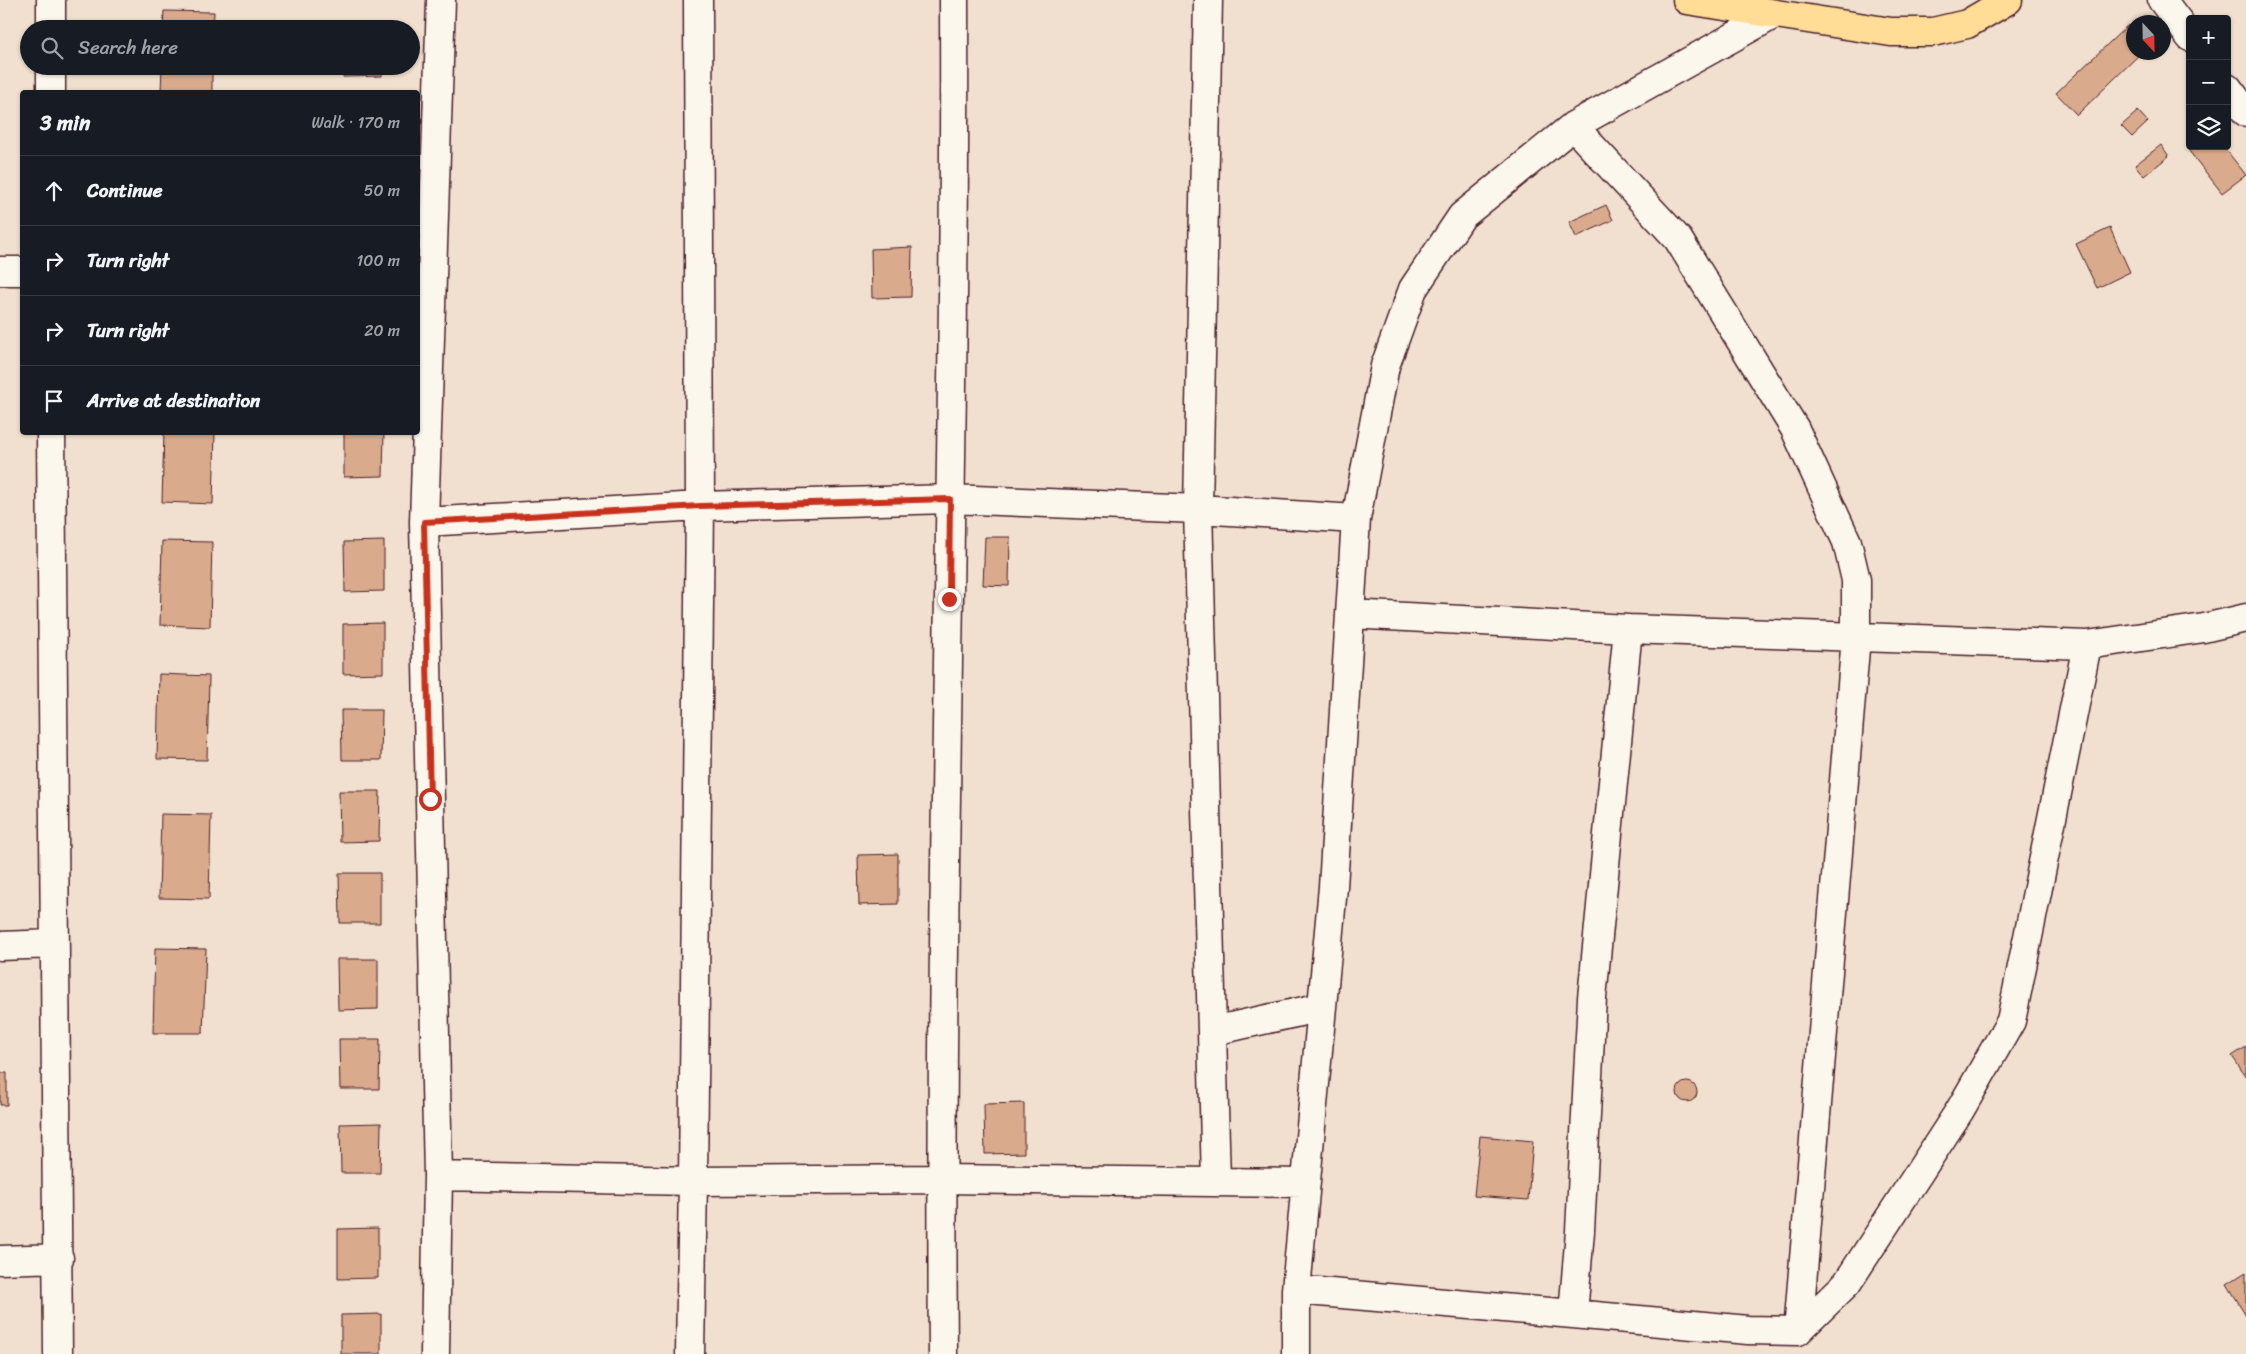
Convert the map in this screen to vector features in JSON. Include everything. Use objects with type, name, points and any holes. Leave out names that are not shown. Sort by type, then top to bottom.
[{"type":"main road","points":[[1687,0],[1891,32],[1933,32],[1967,24],[2008,0]]},
{"type":"street","points":[[51,0],[51,20]]},
{"type":"street","points":[[435,1354],[438,1176],[424,522],[441,0]]},
{"type":"street","points":[[690,1354],[700,506],[698,0]]},
{"type":"street","points":[[943,1354],[942,1179],[955,237],[954,0]]},
{"type":"street","points":[[1208,0],[1198,509],[1216,1181]]},
{"type":"street","points":[[2162,0],[2186,32]]},
{"type":"street","points":[[1296,1354],[1296,1290],[1333,887],[1356,519],[1385,366],[1413,289],[1462,216],[1573,126],[1773,15]]},
{"type":"street","points":[[51,75],[51,90]]},
{"type":"street","points":[[2231,92],[2246,112]]},
{"type":"street","points":[[1573,126],[1678,239],[1795,429],[1847,542],[1856,580],[1856,637],[1798,1331]]},
{"type":"street","points":[[0,271],[20,271]]},
{"type":"street","points":[[51,435],[54,944],[59,1258],[58,1354]]},
{"type":"street","points":[[424,522],[700,506],[950,499],[1198,509],[1356,519]]},
{"type":"street","points":[[1350,614],[1628,629],[2087,645],[2204,628],[2246,618]]},
{"type":"street","points":[[1573,1314],[1580,1231],[1592,998],[1628,629]]},
{"type":"street","points":[[1296,1290],[1748,1330],[1798,1331],[1847,1283],[1960,1110],[2011,1021],[2087,645]]},
{"type":"street","points":[[0,946],[54,944]]},
{"type":"street","points":[[1213,1031],[1322,1007]]},
{"type":"street","points":[[438,1176],[693,1181],[942,1179],[1306,1183]]},
{"type":"street","points":[[0,1260],[59,1258]]},
{"type":"building","points":[[164,11],[214,12],[214,20],[164,20]]},
{"type":"building","points":[[2126,27],[2126,60],[2134,60],[2077,115],[2056,93]]},
{"type":"building","points":[[162,75],[212,75],[212,90],[161,90]]},
{"type":"building","points":[[343,75],[382,75],[382,76],[343,77]]},
{"type":"building","points":[[2138,111],[2148,122],[2132,137],[2121,126]]},
{"type":"building","points":[[2161,145],[2169,156],[2144,176],[2135,165]]},
{"type":"building","points":[[2226,150],[2246,175],[2222,193],[2189,151]]},
{"type":"building","points":[[1606,205],[1613,220],[1576,237],[1569,222]]},
{"type":"building","points":[[2110,228],[2130,272],[2097,288],[2076,244]]},
{"type":"building","points":[[912,247],[911,297],[872,298],[871,249]]},
{"type":"building","points":[[164,435],[215,435],[213,504],[162,502]]},
{"type":"building","points":[[344,435],[384,435],[383,476],[344,477]]},
{"type":"building","points":[[985,537],[1010,537],[1009,586],[983,585]]},
{"type":"building","points":[[162,541],[212,542],[210,627],[160,625]]},
{"type":"building","points":[[384,541],[384,591],[345,592],[344,542]]},
{"type":"building","points":[[383,623],[383,673],[343,674],[343,624]]},
{"type":"building","points":[[159,674],[209,676],[207,760],[157,759]]},
{"type":"building","points":[[341,710],[382,710],[381,760],[342,760]]},
{"type":"building","points":[[339,791],[380,791],[379,841],[340,842]]},
{"type":"building","points":[[161,814],[211,815],[209,899],[159,898]]},
{"type":"building","points":[[898,854],[898,904],[859,905],[858,855]]},
{"type":"building","points":[[339,873],[380,873],[380,923],[340,923]]},
{"type":"building","points":[[155,948],[206,949],[203,1033],[153,1033]]},
{"type":"building","points":[[337,959],[378,959],[378,1009],[338,1010]]},
{"type":"building","points":[[339,1039],[380,1039],[379,1089],[340,1089]]},
{"type":"building","points":[[2246,1047],[2246,1077],[2232,1056]]},
{"type":"building","points":[[0,1073],[7,1073],[7,1105],[0,1105]]},
{"type":"building","points":[[1683,1082],[1691,1082],[1697,1088],[1697,1096],[1691,1102],[1683,1102],[1677,1096],[1677,1088]]},
{"type":"building","points":[[1024,1103],[1024,1153],[985,1154],[984,1104]]},
{"type":"building","points":[[381,1123],[380,1173],[341,1173],[340,1124]]},
{"type":"building","points":[[1480,1136],[1533,1141],[1528,1200],[1474,1196]]},
{"type":"building","points":[[378,1228],[378,1278],[338,1279],[338,1229]]},
{"type":"building","points":[[2246,1272],[2246,1315],[2227,1284]]},
{"type":"building","points":[[381,1314],[381,1354],[341,1354],[341,1315]]},
{"type":"route","points":[[430,799],[424,522],[700,506],[950,499],[949,599]]}]
